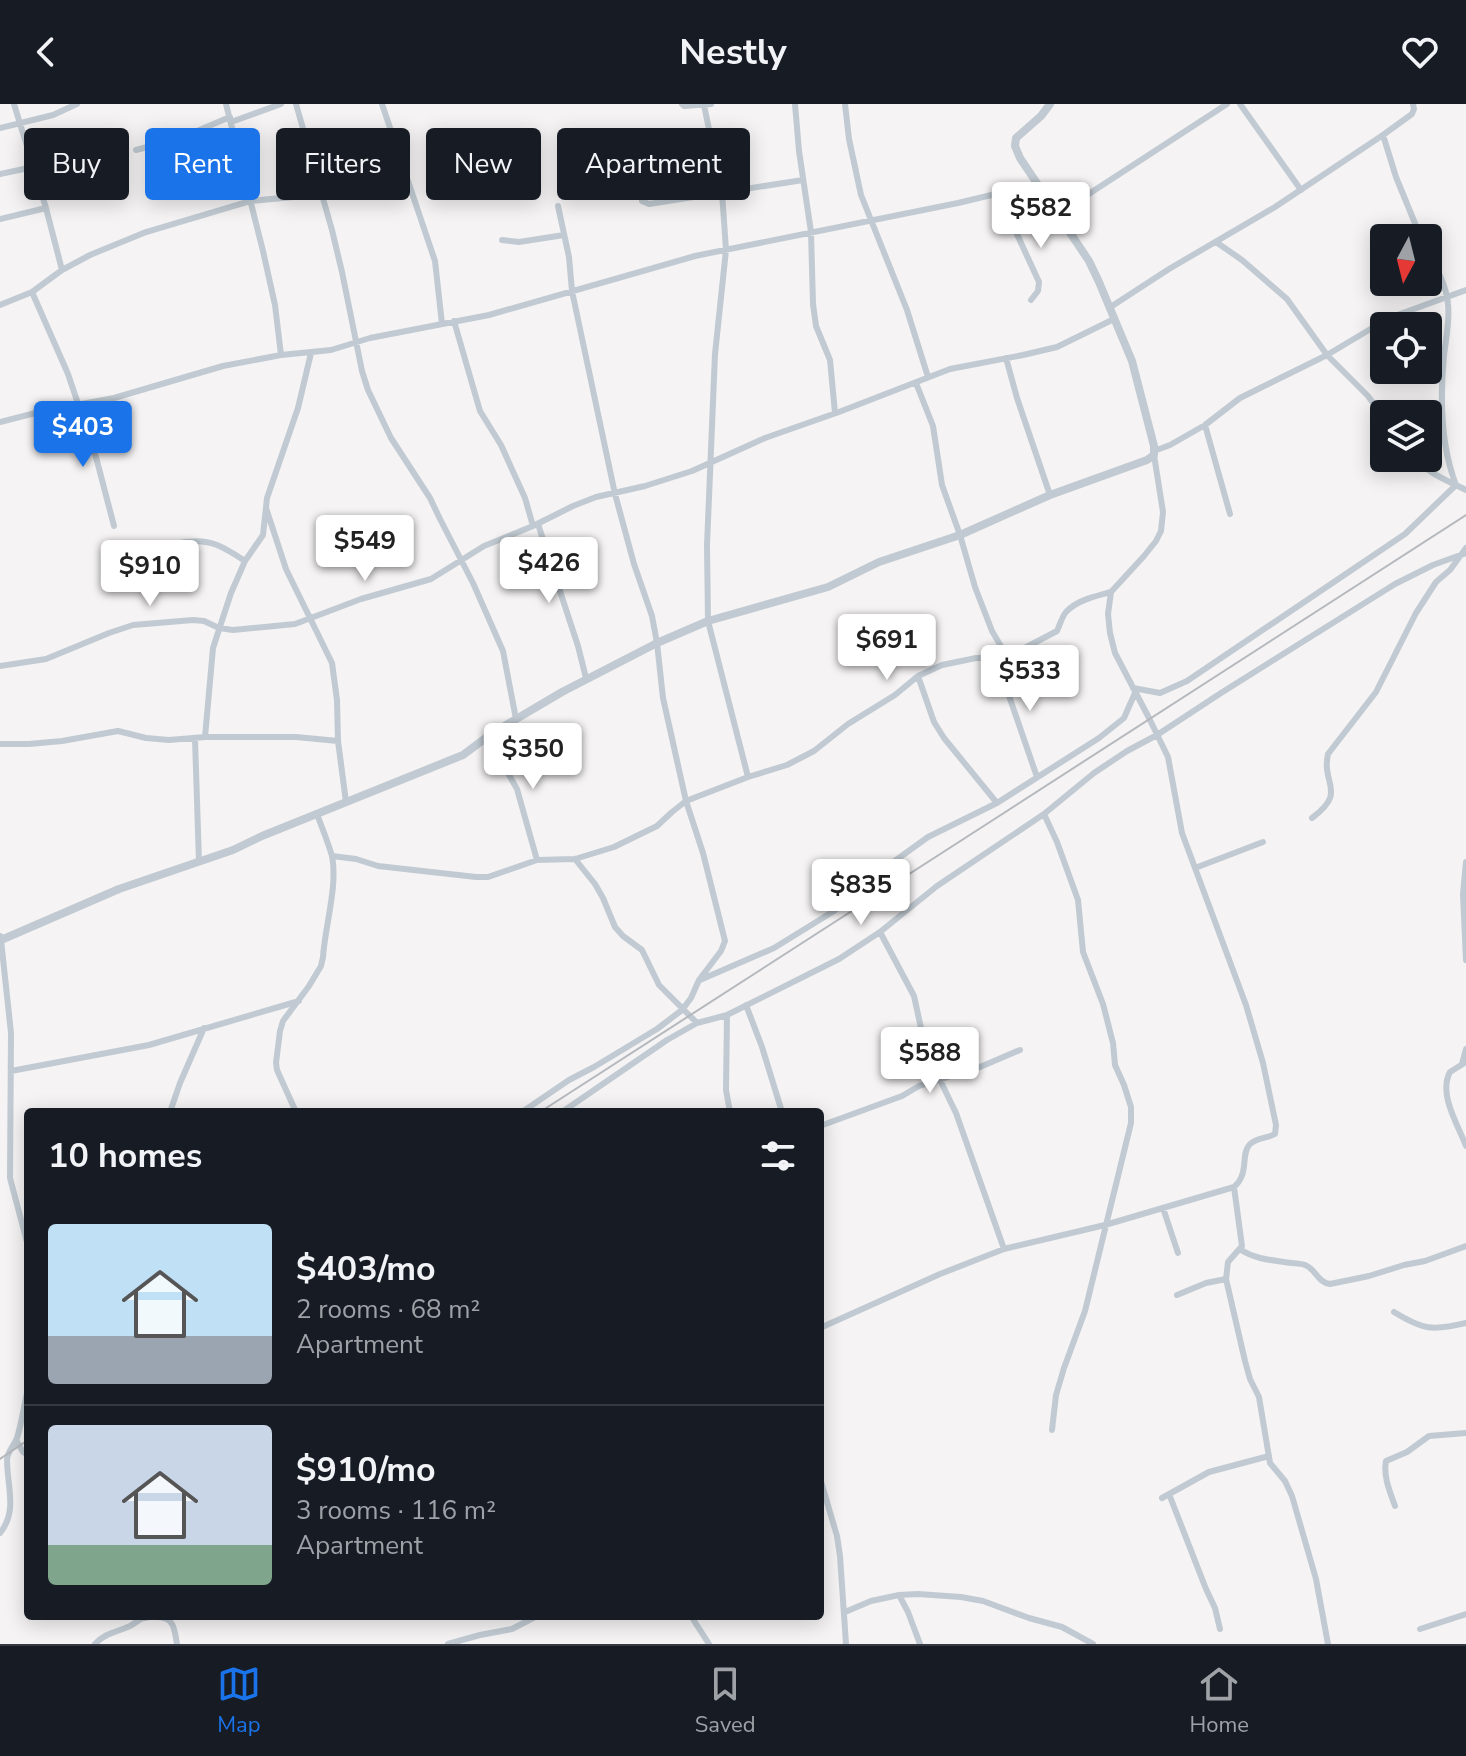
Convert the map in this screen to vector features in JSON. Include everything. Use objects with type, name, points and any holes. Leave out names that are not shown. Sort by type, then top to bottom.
[{"type":"street","points":[[14,104],[24,136]]},
{"type":"street","points":[[0,128],[53,115],[77,104]]},
{"type":"street","points":[[226,104],[275,305],[281,355]]},
{"type":"street","points":[[136,150],[281,104]]},
{"type":"street","points":[[296,104],[303,128]]},
{"type":"street","points":[[382,104],[390,128]]},
{"type":"street","points":[[682,104],[692,107],[708,105],[712,128]]},
{"type":"street","points":[[795,104],[811,232],[813,304],[816,326],[830,360],[835,413]]},
{"type":"street","points":[[845,104],[857,179],[870,220],[907,310],[928,377]]},
{"type":"street","points":[[332,856],[378,866],[476,877],[498,874],[537,860],[575,859],[614,847],[657,826],[686,801],[787,765],[814,751],[918,676],[942,665],[1015,653],[1057,631],[1068,610],[1087,599],[1111,592],[1156,541],[1161,531],[1163,512],[1154,453],[1132,361],[1089,261],[1020,158],[1014,142],[1050,104]]},
{"type":"street","points":[[1058,214],[1227,104]]},
{"type":"street","points":[[1240,104],[1301,190]]},
{"type":"street","points":[[1109,308],[1301,190],[1383,135],[1412,114],[1413,104]]},
{"type":"street","points":[[1383,135],[1415,224]]},
{"type":"street","points":[[0,174],[24,169]]},
{"type":"street","points":[[750,188],[803,180]]},
{"type":"street","points":[[0,422],[114,398],[223,366],[281,355],[311,353],[489,315],[695,256],[1037,184]]},
{"type":"street","points":[[410,189],[435,261],[442,324]]},
{"type":"street","points":[[1007,192],[1016,232],[1039,282],[1038,291],[1031,300]]},
{"type":"street","points":[[0,305],[32,292],[62,270],[90,255],[146,232],[250,201],[276,199]]},
{"type":"street","points":[[43,200],[62,270]]},
{"type":"street","points":[[324,200],[368,390],[391,438],[430,498],[503,651],[516,719]]},
{"type":"street","points":[[642,200],[657,204],[679,200]]},
{"type":"street","points":[[723,200],[726,250],[715,354],[707,545],[708,621],[748,777]]},
{"type":"street","points":[[528,1108],[569,1080],[657,1029],[682,1010],[725,941],[703,853],[686,801],[663,698],[652,616],[615,494],[572,291],[569,257],[558,206]]},
{"type":"street","points":[[0,219],[46,208]]},
{"type":"street","points":[[502,240],[519,242],[564,235]]},
{"type":"street","points":[[1216,242],[1287,299],[1327,355],[1371,400]]},
{"type":"street","points":[[1442,285],[1447,297],[1448,319],[1441,396],[1446,451],[1456,485]]},
{"type":"street","points":[[24,1231],[10,1178],[11,1033],[0,939],[119,889],[233,850],[463,755],[491,734],[586,678],[708,621],[828,587],[879,562],[960,535],[1050,495],[1147,460],[1205,425],[1240,398],[1327,355],[1389,318],[1466,290]]},
{"type":"street","points":[[32,292],[68,374],[96,457],[114,526]]},
{"type":"street","points":[[0,666],[46,659],[133,625],[193,620],[219,628],[248,629],[295,624],[361,599],[431,579],[484,546],[596,497],[681,475],[765,438],[950,369],[1057,347],[1114,319]]},
{"type":"street","points":[[454,321],[480,411],[500,443],[536,525],[574,633],[586,678]]},
{"type":"street","points":[[205,737],[213,648],[245,561],[263,535],[266,506],[298,408],[311,353]]},
{"type":"street","points":[[1006,358],[1050,495]]},
{"type":"street","points":[[916,383],[933,426],[942,485],[983,611],[1006,655]]},
{"type":"street","points":[[1205,425],[1230,514]]},
{"type":"street","points":[[1431,472],[1466,490]]},
{"type":"street","points":[[1134,690],[1160,693],[1187,681],[1405,534],[1456,485]]},
{"type":"street","points":[[266,506],[286,569],[332,663],[346,802]]},
{"type":"street","points":[[117,566],[174,543],[192,542],[215,544],[245,561]]},
{"type":"street","points":[[568,1108],[697,1023],[727,1015],[839,959],[880,932],[937,886],[1044,814],[1094,773],[1127,751],[1395,584],[1465,551]]},
{"type":"street","points":[[1312,818],[1324,809],[1331,797],[1326,761],[1333,744],[1376,692],[1416,613],[1436,582],[1465,551]]},
{"type":"street","points":[[824,1326],[1004,1249],[1105,1225],[1234,1187],[1243,1175],[1247,1150],[1253,1141],[1275,1134],[1276,1125],[1263,1063],[1246,1005],[1182,833],[1168,757],[1115,653],[1108,614],[1111,592]]},
{"type":"street","points":[[996,658],[1037,777]]},
{"type":"street","points":[[918,676],[934,722],[997,803]]},
{"type":"street","points":[[699,980],[774,948],[834,911],[867,881],[928,837],[997,803],[1099,738],[1124,718],[1134,690]]},
{"type":"street","points":[[0,744],[40,743],[118,731],[146,738],[296,737],[338,741]]},
{"type":"street","points":[[491,734],[501,761],[517,789],[537,860]]},
{"type":"street","points":[[195,739],[199,862]]},
{"type":"street","points":[[294,1108],[279,1077],[276,1063],[283,1021],[321,966],[323,957],[332,887],[332,856],[317,814]]},
{"type":"street","points":[[1044,814],[1078,900],[1083,952],[1100,994],[1113,1043],[1115,1065],[1131,1107],[1131,1123],[1085,1311],[1056,1395],[1052,1430]]},
{"type":"street","points":[[1195,868],[1263,842]]},
{"type":"street","points":[[575,859],[595,884],[615,927],[642,950],[659,985],[697,1023]]},
{"type":"street","points":[[1466,862],[1463,894],[1466,960]]},
{"type":"street","points":[[880,932],[914,996],[926,1051],[956,1113],[1004,1249]]},
{"type":"street","points":[[11,1071],[121,1051],[299,1001]]},
{"type":"street","points":[[746,1005],[781,1108]]},
{"type":"street","points":[[727,1015],[726,1090],[730,1108]]},
{"type":"street","points":[[171,1108],[204,1028]]},
{"type":"street","points":[[1466,1049],[1464,1063],[1450,1072],[1446,1085],[1466,1146]]},
{"type":"street","points":[[824,1125],[1020,1050]]},
{"type":"street","points":[[1234,1187],[1242,1240],[1241,1250],[1228,1262],[1226,1279],[1250,1379],[1259,1397],[1272,1467],[1285,1481],[1292,1496],[1316,1579],[1328,1644]]},
{"type":"street","points":[[1163,1208],[1178,1253]]},
{"type":"street","points":[[1241,1250],[1261,1259],[1303,1264],[1319,1280],[1330,1284],[1425,1261],[1466,1246]]},
{"type":"street","points":[[1177,1295],[1206,1283],[1226,1279]]},
{"type":"street","points":[[1394,1312],[1429,1329],[1466,1323]]},
{"type":"street","points":[[0,1533],[10,1514],[7,1455],[16,1440],[24,1406]]},
{"type":"street","points":[[1395,1506],[1384,1469],[1386,1461],[1407,1452],[1429,1436],[1466,1433]]},
{"type":"street","points":[[16,1440],[24,1453]]},
{"type":"street","points":[[1220,1629],[1215,1608],[1165,1496],[1209,1472],[1269,1456]]},
{"type":"street","points":[[824,1492],[837,1536],[846,1644]]},
{"type":"street","points":[[845,1612],[871,1601],[899,1595],[941,1594],[983,1601],[1062,1627],[1093,1644]]},
{"type":"street","points":[[899,1595],[920,1644]]},
{"type":"street","points":[[1420,1629],[1466,1614]]},
{"type":"street","points":[[95,1644],[113,1631],[131,1626],[138,1620]]},
{"type":"street","points":[[167,1620],[172,1624],[177,1644]]},
{"type":"street","points":[[448,1644],[512,1629],[529,1620]]},
{"type":"street","points":[[693,1620],[707,1643]]},
{"type":"railway","points":[[546,1108],[1466,515]]},
{"type":"railway","points":[[0,1459],[24,1443]]}]
